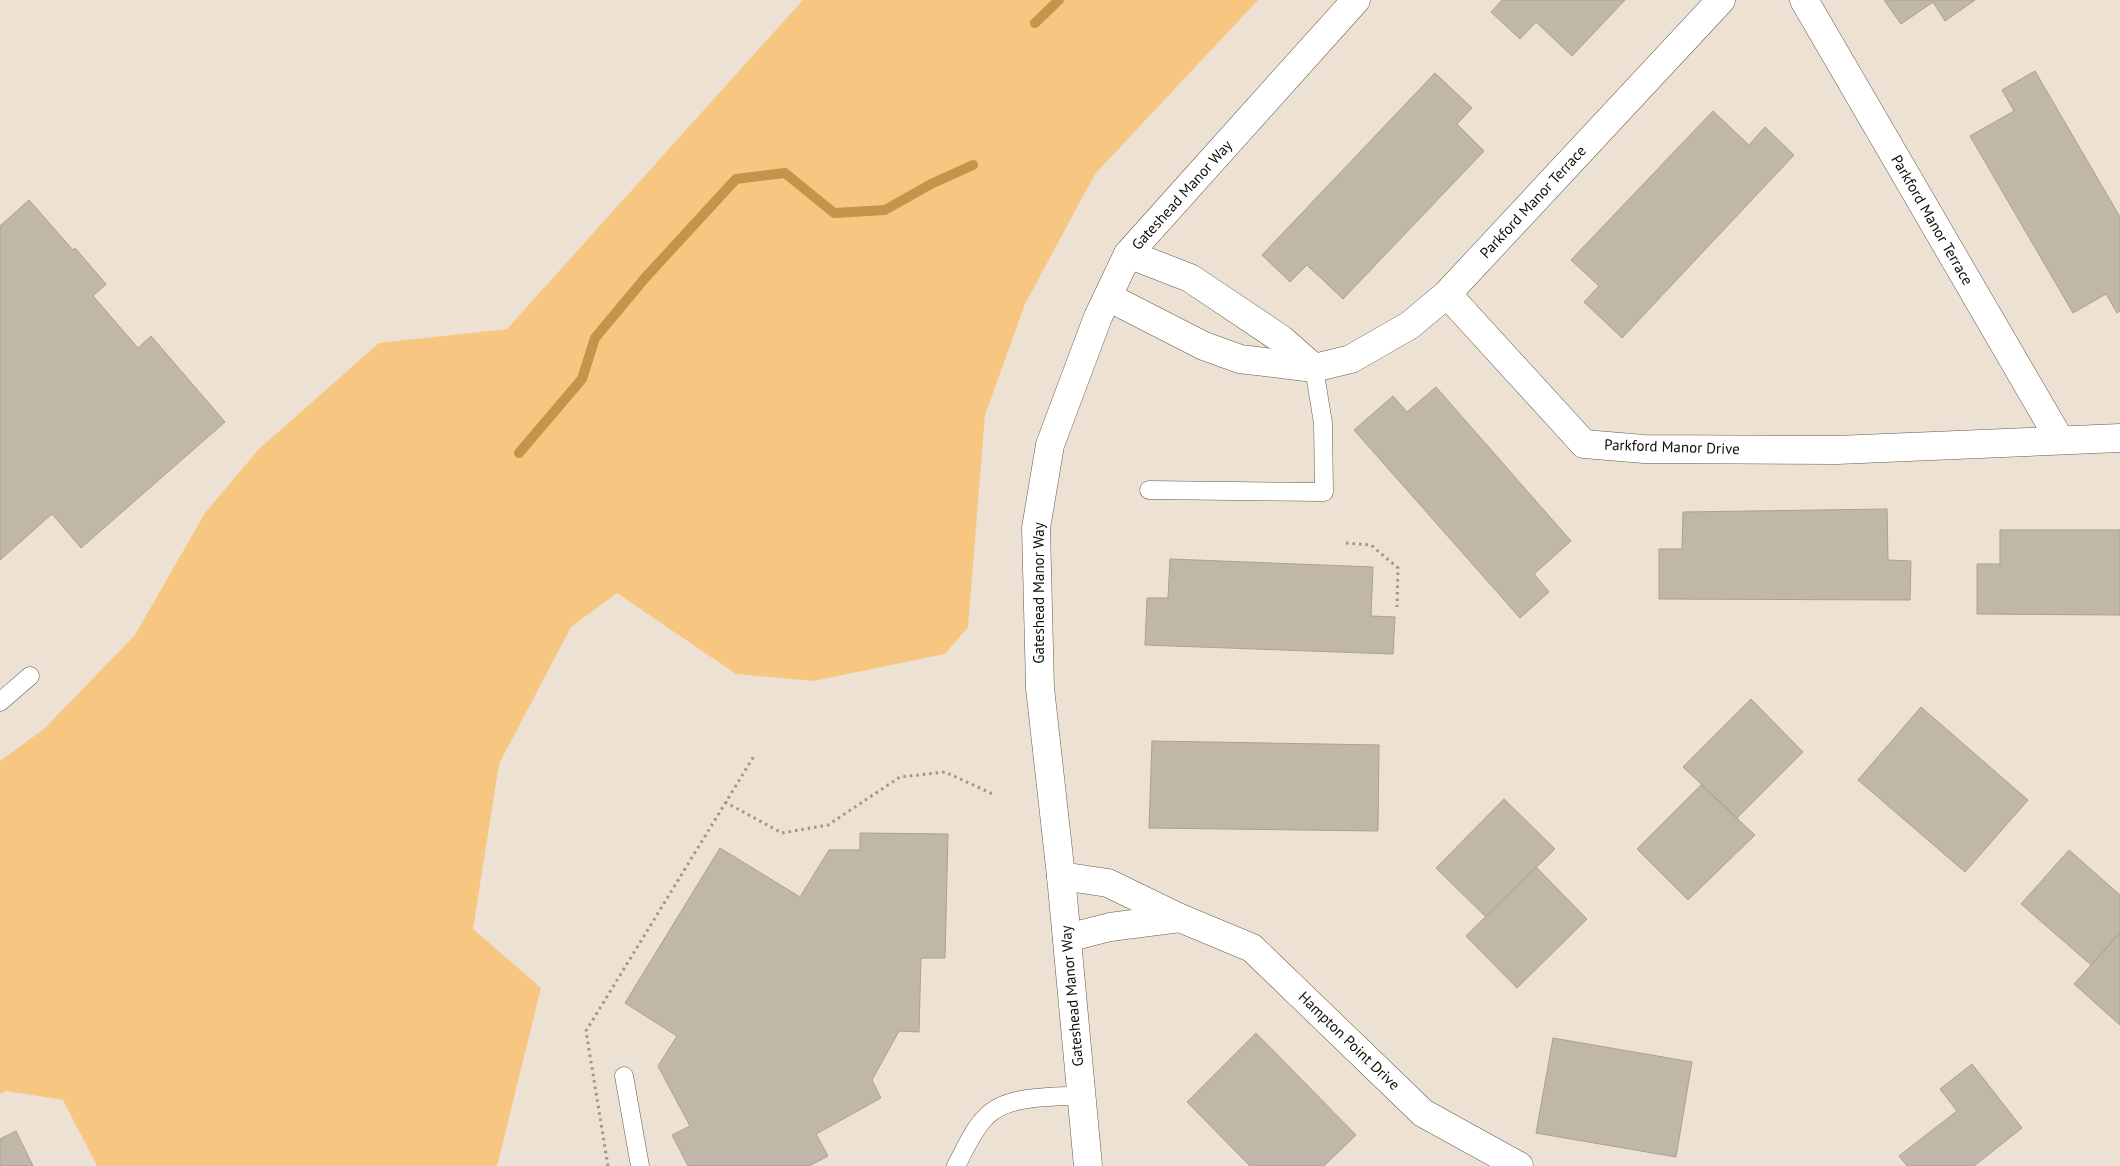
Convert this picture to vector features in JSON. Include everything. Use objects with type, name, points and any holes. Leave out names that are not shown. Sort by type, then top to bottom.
[{"type":"street","name":"Gateshead Manor Way","points":[[1088,1166],[1061,876],[1040,688],[1036,528],[1050,446],[1098,317],[1128,254],[1356,0]]},
{"type":"street","name":"Parkford Manor Terrace","points":[[1447,294],[1721,0]]},
{"type":"street","name":"Parkford Manor Terrace","points":[[1804,0],[2060,440]]},
{"type":"street","points":[[1128,254],[1190,278],[1281,339],[1314,368]]},
{"type":"street","points":[[1108,297],[1204,346],[1240,360],[1314,368],[1351,359],[1410,325],[1447,294]]},
{"type":"street","name":"Parkford Manor Drive","points":[[1447,294],[1584,444],[1644,450],[1837,450],[2120,438]]},
{"type":"street","name":"Hampton Point Drive","points":[[1061,876],[1108,883],[1180,918],[1252,948],[1423,1113],[1519,1166]]},
{"type":"street","name":"Hampton Point Drive","points":[[1067,938],[1110,927],[1180,918]]},
{"type":"lane","points":[[1149,490],[1324,492],[1323,423],[1314,368]]},
{"type":"lane","points":[[0,702],[30,676]]},
{"type":"lane","points":[[624,1076],[640,1166]]},
{"type":"lane","points":[[956,1166],[985,1117],[1000,1105],[1012,1101],[1082,1095]]},
{"type":"path","points":[[1346,543],[1370,545],[1398,568],[1397,607]]},
{"type":"path","points":[[608,1166],[586,1032],[754,756]]},
{"type":"path","points":[[725,802],[782,832],[828,825],[900,777],[945,772],[995,795]]},
{"type":"shaded area","points":[[803,0],[1258,0],[1095,174],[1025,304],[985,415],[968,627],[945,654],[813,681],[736,674],[617,593],[571,627],[499,764],[473,929],[541,988],[497,1166],[97,1166],[63,1100],[7,1091],[0,1094],[0,761],[44,729],[135,635],[205,513],[259,449],[379,343],[507,329]]},
{"type":"building","points":[[1502,0],[1625,0],[1572,56],[1536,22],[1520,39],[1491,12]]},
{"type":"building","points":[[1884,0],[1975,0],[1945,21],[1933,2],[1901,24]]},
{"type":"building","points":[[2035,71],[2120,217],[2120,311],[2117,313],[2106,294],[2073,313],[1970,136],[2014,111],[2002,90]]},
{"type":"building","points":[[1435,73],[1472,108],[1457,124],[1484,151],[1343,299],[1307,265],[1290,282],[1262,255]]},
{"type":"building","points":[[1713,111],[1749,145],[1765,127],[1794,155],[1622,338],[1584,302],[1599,286],[1571,260]]},
{"type":"building","points":[[29,200],[106,284],[93,296],[138,348],[151,336],[225,422],[81,548],[52,514],[0,560],[0,226]]},
{"type":"building","points":[[1436,387],[1571,541],[1534,574],[1549,592],[1520,618],[1354,430],[1393,396],[1407,412]]},
{"type":"building","points":[[1887,509],[1888,560],[1911,561],[1910,600],[1659,599],[1659,549],[1682,549],[1683,512]]},
{"type":"building","points":[[2000,530],[2120,530],[2120,615],[1977,614],[1977,564],[2000,564]]},
{"type":"building","points":[[1170,559],[1373,567],[1371,616],[1395,617],[1393,654],[1145,645],[1147,598],[1168,598]]},
{"type":"building","points":[[1751,699],[1803,752],[1737,818],[1683,767]]},
{"type":"building","points":[[1921,707],[2028,800],[1965,872],[1858,780]]},
{"type":"building","points":[[1152,741],[1379,745],[1378,831],[1149,828]]},
{"type":"building","points":[[1701,785],[1755,835],[1688,900],[1637,849]]},
{"type":"building","points":[[1504,799],[1555,849],[1486,917],[1436,868]]},
{"type":"building","points":[[860,833],[948,834],[945,958],[921,958],[919,1032],[899,1031],[872,1080],[881,1098],[816,1134],[828,1156],[809,1166],[688,1166],[672,1135],[690,1126],[658,1066],[677,1036],[625,1003],[720,848],[800,897],[829,850],[860,850]]},
{"type":"building","points":[[2069,850],[2120,895],[2120,933],[2091,965],[2021,904]]},
{"type":"building","points":[[1536,867],[1587,919],[1517,988],[1466,936]]},
{"type":"building","points":[[2120,933],[2120,1025],[2074,984]]},
{"type":"building","points":[[1256,1033],[1356,1135],[1324,1166],[1250,1166],[1187,1102]]},
{"type":"building","points":[[1553,1038],[1692,1062],[1676,1157],[1536,1133]]},
{"type":"building","points":[[1972,1064],[2022,1128],[1974,1166],[1907,1166],[1899,1156],[1957,1111],[1940,1089]]},
{"type":"building","points":[[16,1131],[33,1166],[0,1166],[0,1139]]},
{"type":"waterway","points":[[1035,23],[1059,0]]},
{"type":"waterway","points":[[519,453],[582,379],[595,338],[645,278],[736,179],[785,173],[834,213],[885,210],[931,184],[973,165]]}]
